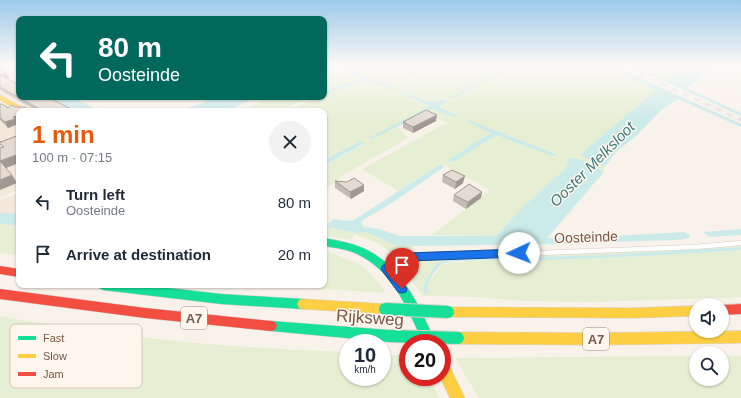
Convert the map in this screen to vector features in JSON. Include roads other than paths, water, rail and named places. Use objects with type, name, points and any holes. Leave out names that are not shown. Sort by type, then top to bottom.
[{"type":"main road","points":[[0,97],[19,108]]},
{"type":"main road","points":[[327,243],[364,253],[386,269],[407,296],[426,334]]},
{"type":"main road","points":[[0,270],[16,273]]},
{"type":"main road","name":"Rijksweg","points":[[128,288],[221,299],[448,312],[631,313],[689,311]]},
{"type":"main road","name":"Rijksweg","points":[[0,294],[104,309],[389,336],[596,339],[739,337]]},
{"type":"main road","points":[[729,310],[741,309]]},
{"type":"main road","points":[[451,384],[458,398]]},
{"type":"lane","name":"Oosteinde","points":[[386,269],[407,258],[695,247],[741,243]]},
{"type":"water","points":[[344,85],[352,85],[327,94],[327,91]]},
{"type":"water","points":[[378,85],[386,85],[395,88],[391,89]]},
{"type":"water","points":[[474,85],[479,85],[453,98],[449,97]]},
{"type":"water","points":[[646,85],[655,85],[741,124],[741,127],[678,99],[661,110],[634,138],[617,151],[605,166],[580,155],[656,90]]},
{"type":"water","points":[[672,85],[692,85],[687,88],[741,113],[741,116]]},
{"type":"water","points":[[400,91],[433,103],[445,99],[447,101],[440,106],[441,108],[459,116],[455,117],[433,109],[372,139],[369,138],[430,106],[399,92]]},
{"type":"water","points":[[43,100],[75,100],[92,108],[66,108]]},
{"type":"water","points":[[206,100],[252,100],[234,108],[187,108],[203,103]]},
{"type":"water","points":[[468,120],[558,155],[553,156],[496,135],[457,160],[450,162],[448,160],[491,133],[466,121]]},
{"type":"water","points":[[361,141],[365,143],[327,163],[327,158]]},
{"type":"water","points":[[569,158],[588,162],[597,167],[603,173],[548,237],[566,238],[569,241],[567,244],[394,245],[366,232],[356,233],[328,226],[333,219],[346,221],[354,220],[441,164],[444,167],[395,201],[363,220],[361,222],[364,227],[379,229],[400,236],[496,236],[524,206],[566,168]]},
{"type":"water","points":[[16,212],[16,226],[0,223],[0,213],[11,214]]},
{"type":"water","points":[[741,229],[741,235],[709,237],[704,233],[704,232]]},
{"type":"water","points":[[684,232],[690,235],[690,238],[676,240],[583,243],[577,238]]},
{"type":"water","points":[[741,247],[741,250],[600,258],[448,262],[442,264],[434,273],[428,284],[428,293],[424,293],[423,289],[436,264],[442,261],[607,255]]},
{"type":"railway","points":[[664,85],[741,120]]},
{"type":"water label","name":"Ooster Melksloot","points":[[592,164]]}]
